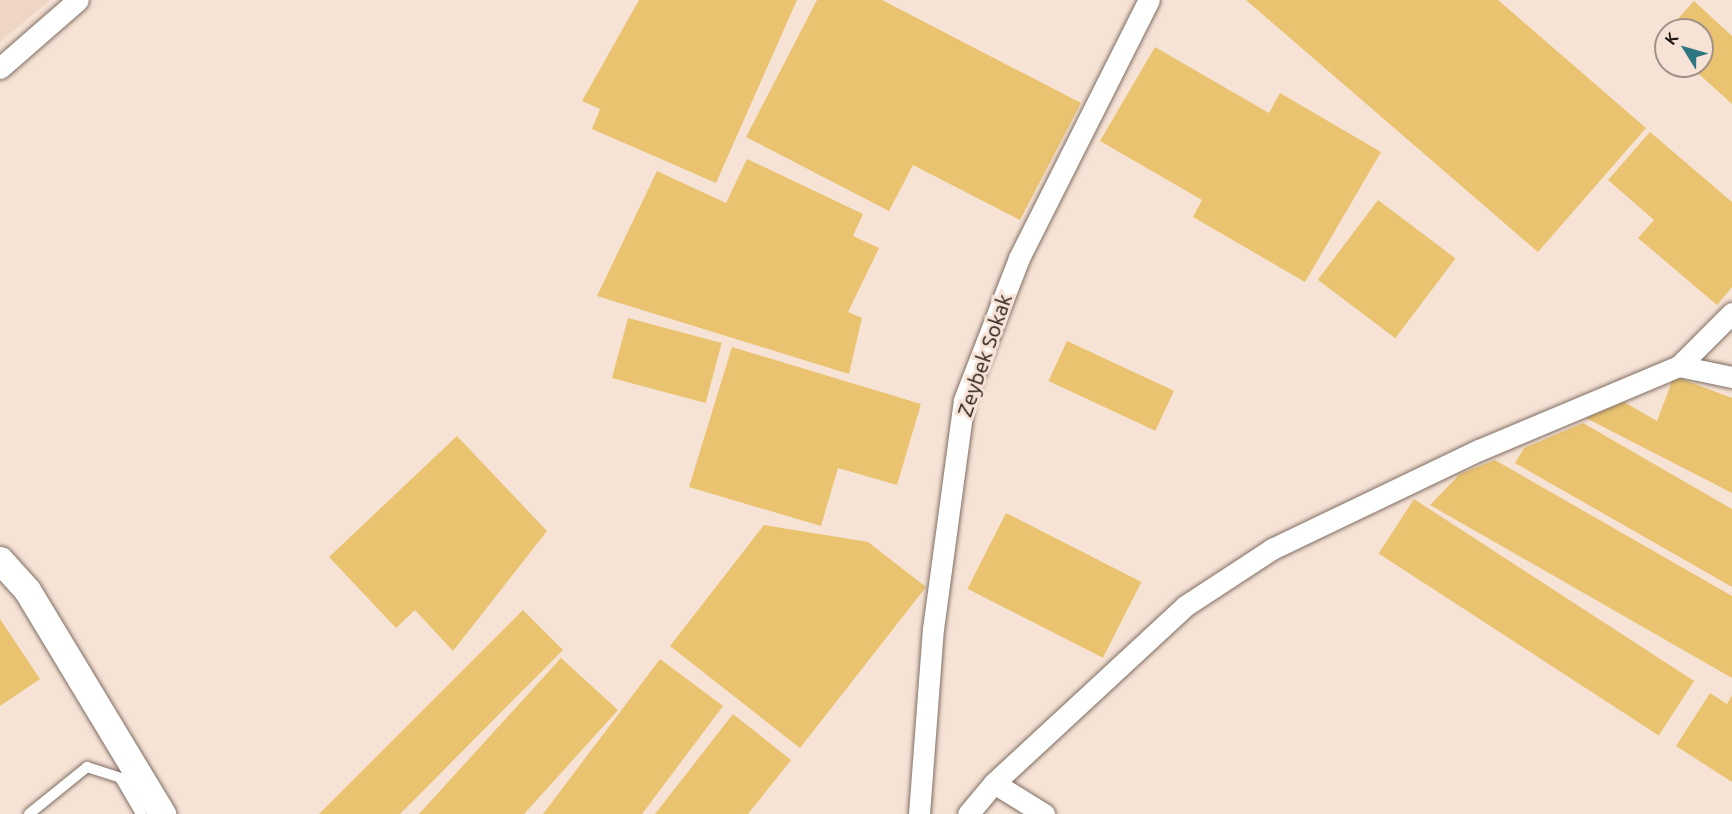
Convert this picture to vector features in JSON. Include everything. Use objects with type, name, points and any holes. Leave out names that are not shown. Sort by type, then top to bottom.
[{"type":"street","points":[[0,69],[78,0]]},
{"type":"street","name":"Zeybek Sokak","points":[[919,814],[933,628],[964,400],[1019,258],[1149,0]]},
{"type":"street","points":[[968,814],[994,783],[1185,606],[1272,549],[1479,450],[1679,366],[1732,313]]},
{"type":"street","points":[[1679,366],[1732,377]]},
{"type":"street","points":[[0,560],[27,590],[162,814]]},
{"type":"street","points":[[994,783],[1044,814]]},
{"type":"lane","points":[[29,814],[87,767],[120,778],[141,814]]},
{"type":"shaded area","points":[[0,0],[50,0],[0,42]]},
{"type":"building","points":[[639,0],[797,0],[716,183],[592,129],[600,109],[582,101]]},
{"type":"building","points":[[817,0],[882,0],[1081,103],[1020,220],[913,165],[889,211],[746,137]]},
{"type":"building","points":[[1246,0],[1498,0],[1646,128],[1538,252]]},
{"type":"building","points":[[1694,1],[1712,18],[1679,18]]},
{"type":"building","points":[[1714,19],[1732,36],[1732,104],[1703,78],[1714,78]]},
{"type":"building","points":[[1155,47],[1269,113],[1280,93],[1381,152],[1305,282],[1193,217],[1202,200],[1100,141]]},
{"type":"building","points":[[1650,132],[1732,202],[1732,287],[1717,305],[1638,238],[1654,220],[1608,180]]},
{"type":"building","points":[[747,159],[863,214],[853,236],[879,248],[848,312],[862,318],[849,374],[597,296],[657,171],[726,203]]},
{"type":"building","points":[[1378,200],[1455,258],[1395,338],[1318,280]]},
{"type":"building","points":[[628,318],[722,343],[706,403],[612,378]]},
{"type":"building","points":[[1067,341],[1174,391],[1155,431],[1048,381]]},
{"type":"building","points":[[732,347],[921,404],[897,485],[838,468],[821,526],[689,487]]},
{"type":"building","points":[[1674,376],[1732,398],[1732,493],[1586,418],[1624,402],[1657,421]]},
{"type":"building","points":[[1583,423],[1732,509],[1732,587],[1515,463],[1524,448]]},
{"type":"building","points":[[457,436],[547,531],[453,651],[415,610],[396,628],[329,557]]},
{"type":"building","points":[[1495,460],[1732,596],[1732,678],[1430,505],[1460,474]]},
{"type":"building","points":[[1414,499],[1694,681],[1659,735],[1379,554]]},
{"type":"building","points":[[1006,513],[1141,582],[1103,658],[967,589]]},
{"type":"building","points":[[764,525],[868,542],[926,587],[800,748],[670,646]]},
{"type":"building","points":[[523,610],[563,650],[400,814],[319,814]]},
{"type":"building","points":[[0,619],[40,679],[0,706]]},
{"type":"building","points":[[561,658],[618,710],[524,814],[419,814]]},
{"type":"building","points":[[660,659],[723,706],[642,814],[543,814]]},
{"type":"building","points":[[1710,693],[1727,704],[1732,695],[1732,782],[1676,746]]},
{"type":"building","points":[[733,714],[791,760],[748,814],[655,814]]}]
